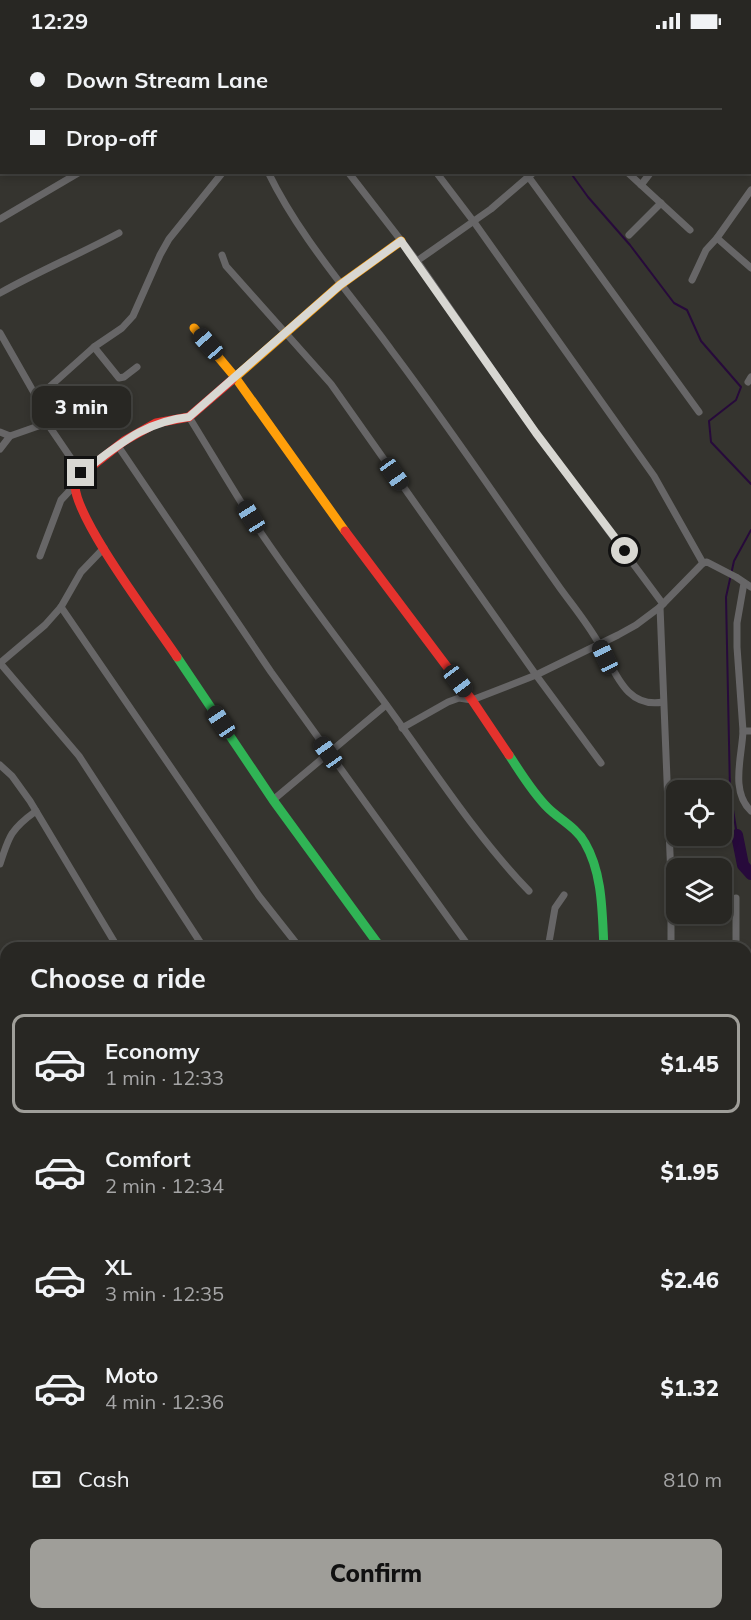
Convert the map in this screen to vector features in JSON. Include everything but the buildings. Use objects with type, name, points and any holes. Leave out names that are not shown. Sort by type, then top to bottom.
[{"type":"street","points":[[0,219],[77,174]]},
{"type":"street","points":[[37,398],[94,347],[123,328],[133,316],[169,239],[221,174]]},
{"type":"street","points":[[269,174],[281,200],[340,285],[408,373],[600,644],[621,683],[643,703],[663,702]]},
{"type":"street","points":[[350,174],[417,261],[536,433],[662,605],[671,942]]},
{"type":"street","points":[[438,174],[654,476],[703,563]]},
{"type":"street","points":[[417,261],[474,222],[529,174],[699,412]]},
{"type":"street","points":[[629,174],[690,230]]},
{"type":"street","points":[[641,185],[649,174]]},
{"type":"street","points":[[692,279],[706,250],[751,190]]},
{"type":"street","points":[[629,235],[661,204]]},
{"type":"street","points":[[0,293],[119,233]]},
{"type":"street","points":[[717,238],[751,268]]},
{"type":"street","points":[[40,555],[61,500],[75,485],[81,473],[118,446],[158,422],[189,417],[340,285],[401,241]]},
{"type":"street","points":[[222,255],[226,266],[331,384],[536,675],[601,763]]},
{"type":"street","points":[[194,328],[235,377],[330,511],[472,700],[530,787],[548,808],[585,843],[598,879],[604,942]]},
{"type":"street","points":[[0,333],[37,398],[47,423],[81,473]]},
{"type":"street","points":[[94,347],[119,378],[137,368]]},
{"type":"street","points":[[189,417],[257,526],[313,607],[454,801],[499,860],[529,891]]},
{"type":"street","points":[[0,449],[10,436],[47,423]]},
{"type":"street","points":[[0,432],[10,436]]},
{"type":"street","points":[[118,446],[328,753],[466,942]]},
{"type":"street","points":[[75,485],[76,497],[81,508],[104,548],[273,800],[377,942]]},
{"type":"street","points":[[104,548],[81,572],[61,607],[34,637],[0,663],[79,756],[200,942]]},
{"type":"street","points":[[402,728],[448,702],[459,698],[472,700],[536,675],[636,625],[662,605],[703,563],[707,562],[748,585],[737,623],[737,647],[747,731],[739,788],[743,803],[751,811]]},
{"type":"street","points":[[61,607],[259,896],[295,942]]},
{"type":"street","points":[[273,800],[386,705]]},
{"type":"street","points":[[0,765],[12,776],[36,811],[113,942]]},
{"type":"street","points":[[0,864],[12,831],[36,811]]},
{"type":"street","points":[[549,942],[555,908],[564,895]]},
{"type":"street","points":[[736,898],[736,942]]},
{"type":"waterway","points":[[571,174],[674,303],[687,310],[701,341],[741,387],[736,400],[709,421],[711,442],[751,484]]},
{"type":"waterway","points":[[737,835],[730,791],[726,597],[734,561],[751,530]]},
{"type":"waterway","points":[[737,835],[743,865],[751,874]]},
{"type":"traffic: fast","points":[[177,657],[273,800],[377,942]]},
{"type":"traffic: fast","points":[[509,755],[537,796],[585,843],[598,881],[604,942]]},
{"type":"traffic: slow","points":[[232,380],[340,285],[401,241]]},
{"type":"traffic: slow","points":[[194,328],[235,377],[345,531]]},
{"type":"traffic: jam","points":[[177,657],[101,546],[78,501],[75,485],[87,470],[124,441],[156,423],[189,417],[232,380]]},
{"type":"traffic: jam","points":[[345,531],[472,700],[509,755]]},
{"type":"route","points":[[81,473],[144,429],[158,422],[189,417],[340,285],[401,241],[536,433],[625,551]]}]
